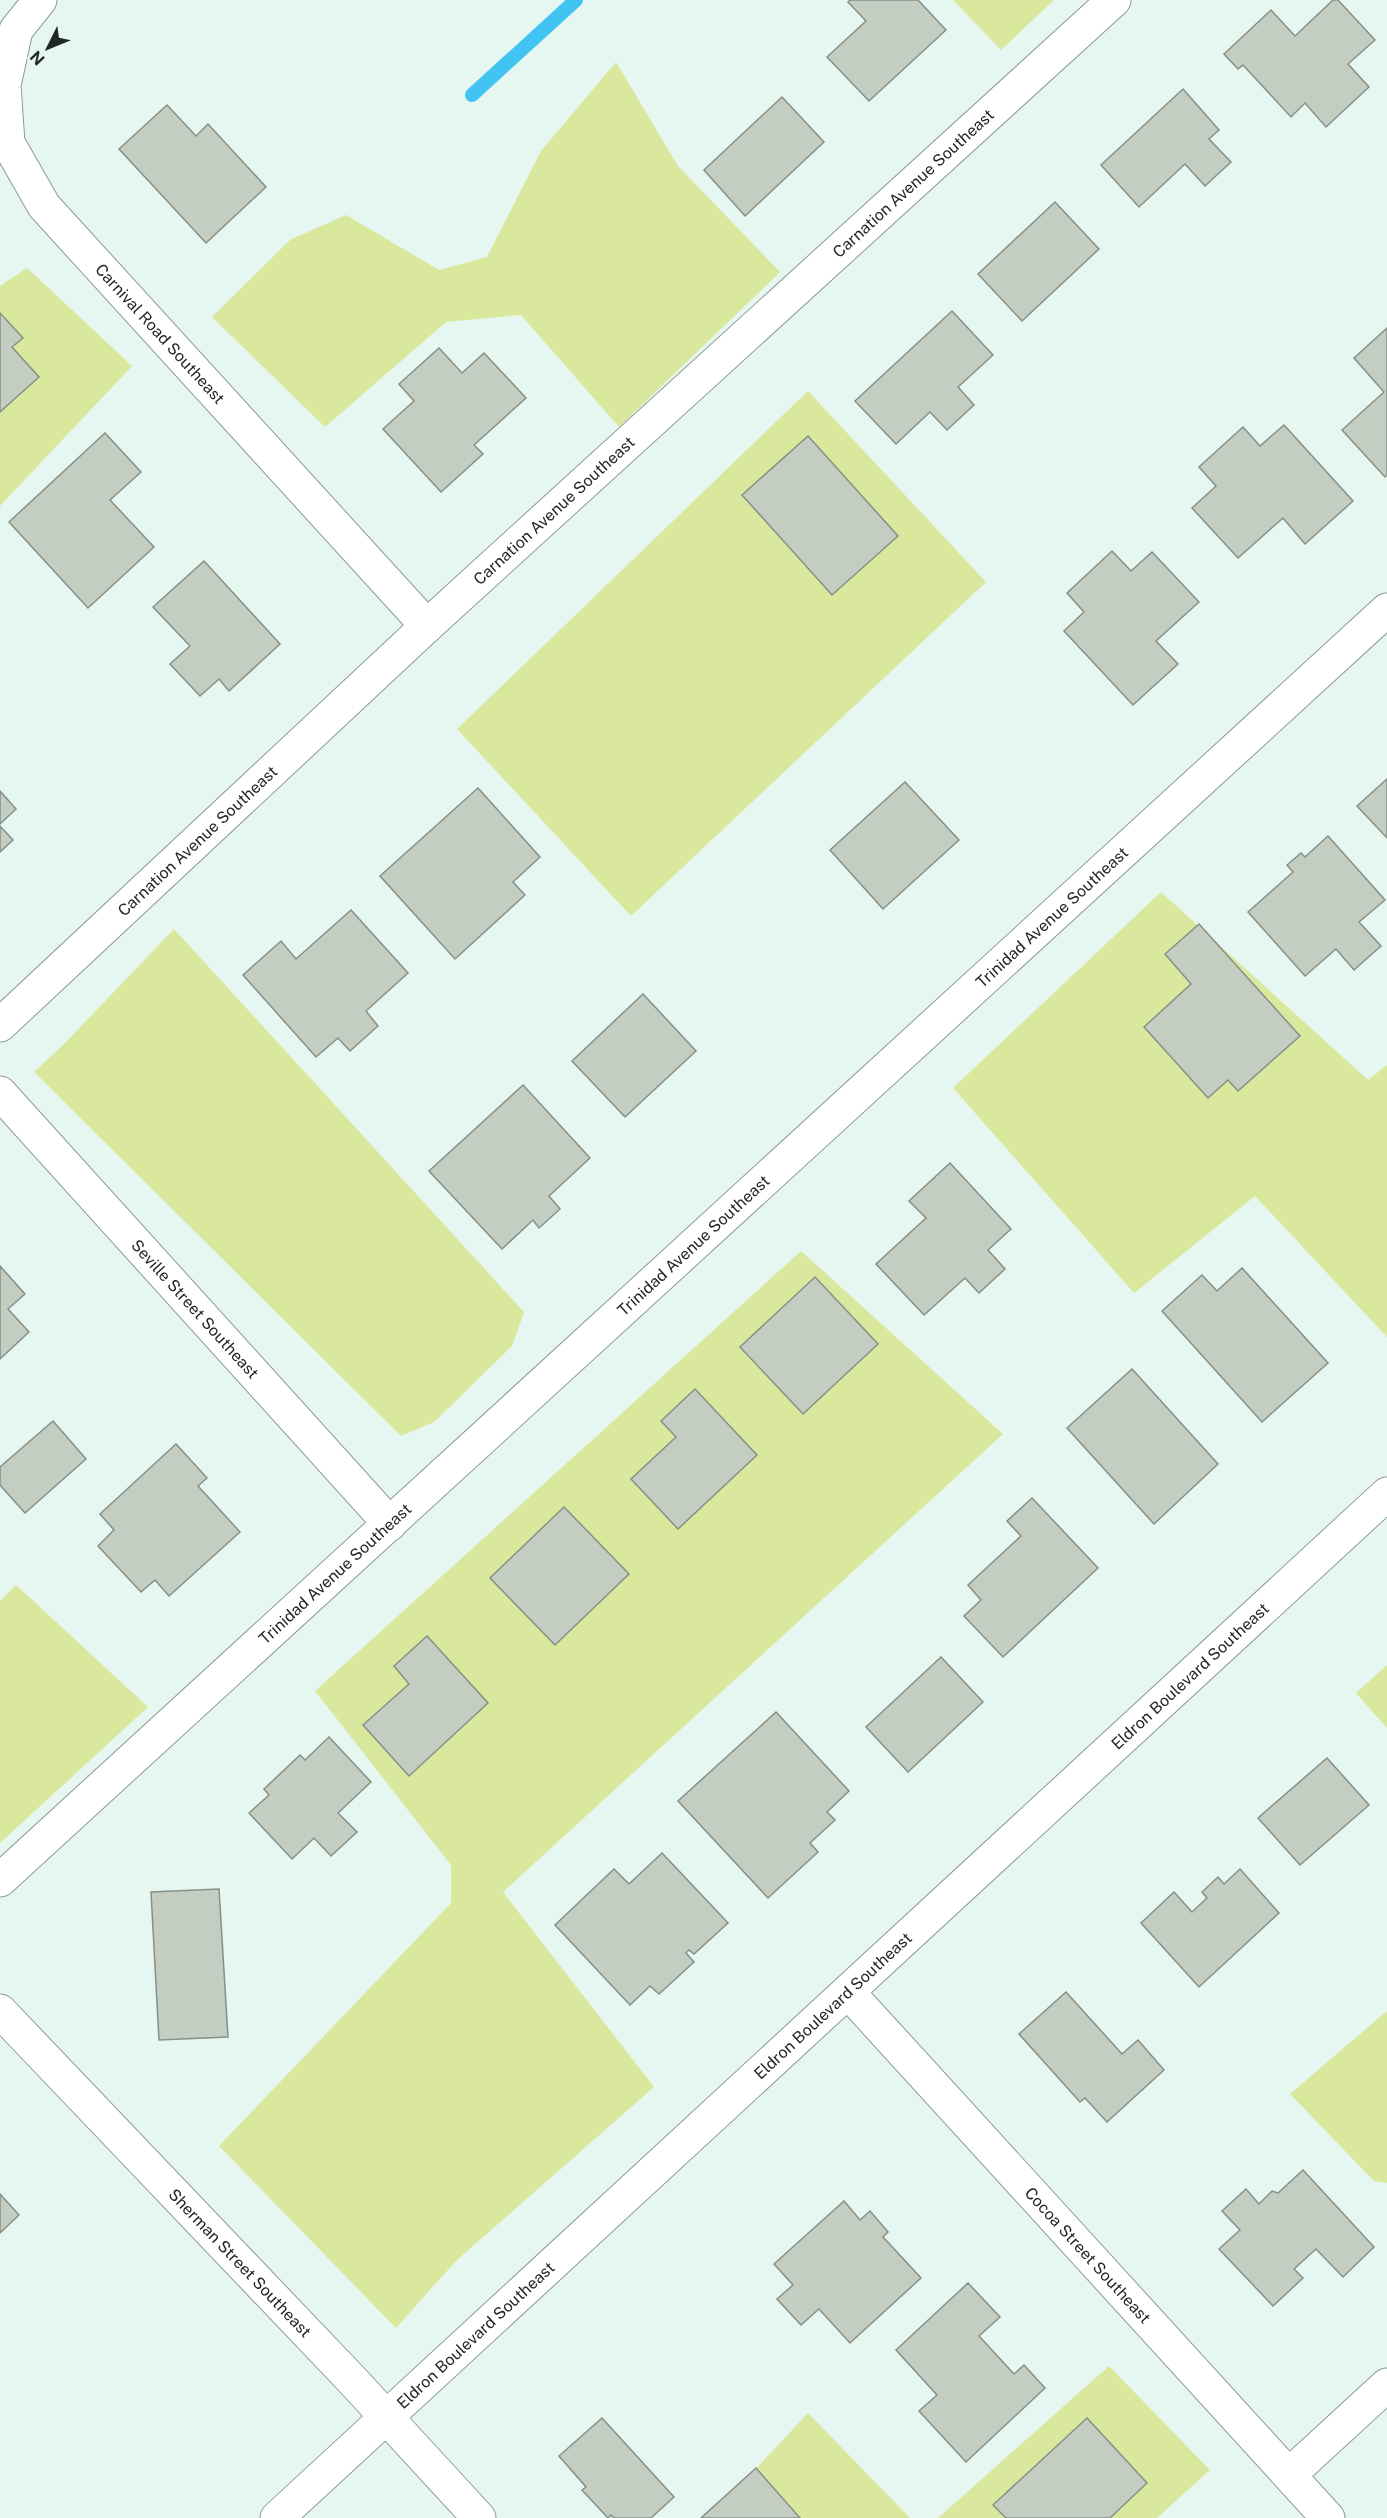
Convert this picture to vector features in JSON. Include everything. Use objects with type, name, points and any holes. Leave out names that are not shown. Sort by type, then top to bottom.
[{"type":"street","name":"Carnival Road Southeast","points":[[39,0],[16,30],[4,85],[8,143],[44,206],[427,626]]},
{"type":"street","name":"Carnation Avenue Southeast","points":[[0,1025],[427,626],[1114,0]]},
{"type":"street","name":"Trinidad Avenue Southeast","points":[[0,1880],[1387,610]]},
{"type":"street","name":"Seville Street Southeast","points":[[0,1093],[390,1524]]},
{"type":"street","name":"Eldron Boulevard Southeast","points":[[278,2518],[1387,1494]]},
{"type":"street","name":"Cocoa Street Southeast","points":[[848,1992],[1328,2518]]},
{"type":"street","name":"Sherman Street Southeast","points":[[0,2011],[387,2417],[479,2518]]},
{"type":"street","points":[[1289,2475],[1387,2385]]},
{"type":"green space","points":[[953,0],[1054,0],[1001,50]]},
{"type":"green space","points":[[616,62],[678,166],[780,272],[619,427],[521,315],[446,322],[325,427],[212,317],[290,240],[346,215],[439,270],[487,257],[541,151]]},
{"type":"green space","points":[[27,268],[132,366],[0,506],[0,286]]},
{"type":"green space","points":[[808,391],[986,582],[631,916],[457,729]]},
{"type":"green space","points":[[1161,892],[1368,1080],[1387,1065],[1387,1337],[1255,1196],[1134,1293],[953,1088]]},
{"type":"green space","points":[[174,929],[524,1312],[512,1346],[434,1422],[401,1436],[34,1072],[64,1044]]},
{"type":"green space","points":[[801,1251],[1003,1434],[503,1892],[654,2087],[456,2261],[396,2328],[219,2146],[451,1903],[451,1865],[315,1691]]},
{"type":"green space","points":[[16,1585],[148,1707],[0,1843],[0,1601]]},
{"type":"green space","points":[[1387,1665],[1387,1728],[1356,1693]]},
{"type":"green space","points":[[1387,2011],[1387,2183],[1374,2181],[1290,2094]]},
{"type":"green space","points":[[1109,2366],[1210,2470],[1157,2518],[938,2518]]},
{"type":"green space","points":[[808,2413],[910,2518],[710,2518]]},
{"type":"building","points":[[850,0],[918,0],[946,30],[869,101],[827,57],[866,21],[848,2]]},
{"type":"building","points":[[1333,0],[1338,0],[1375,40],[1348,64],[1369,87],[1326,127],[1305,103],[1291,117],[1243,65],[1238,69],[1224,54],[1271,10],[1295,36]]},
{"type":"building","points":[[1183,89],[1219,130],[1209,139],[1231,162],[1205,186],[1185,164],[1139,207],[1101,165]]},
{"type":"building","points":[[782,97],[824,142],[745,216],[704,170]]},
{"type":"building","points":[[167,105],[196,136],[208,124],[266,187],[206,243],[119,149]]},
{"type":"building","points":[[1055,202],[1099,249],[1022,321],[978,274]]},
{"type":"building","points":[[952,311],[993,355],[958,387],[974,405],[947,430],[930,412],[896,444],[855,401]]},
{"type":"building","points":[[0,313],[23,338],[12,347],[39,377],[0,412]]},
{"type":"building","points":[[1387,328],[1387,475],[1385,477],[1342,430],[1384,392],[1354,358]]},
{"type":"building","points":[[439,348],[462,373],[484,353],[526,398],[474,445],[483,454],[441,492],[383,429],[414,401],[399,384]]},
{"type":"building","points":[[1284,425],[1353,501],[1305,544],[1283,518],[1238,558],[1192,508],[1216,486],[1199,467],[1243,427],[1260,446]]},
{"type":"building","points":[[105,433],[141,472],[110,500],[154,547],[88,608],[9,522]]},
{"type":"building","points":[[808,436],[898,536],[832,595],[742,495]]},
{"type":"building","points":[[1112,551],[1131,571],[1152,552],[1199,602],[1156,641],[1178,664],[1133,705],[1064,631],[1084,612],[1067,593]]},
{"type":"building","points":[[204,561],[280,644],[229,691],[219,679],[200,696],[170,664],[190,646],[153,607]]},
{"type":"building","points":[[1387,779],[1387,838],[1357,806]]},
{"type":"building","points":[[905,782],[959,840],[883,909],[830,850]]},
{"type":"building","points":[[478,788],[540,857],[513,882],[525,895],[455,959],[380,876]]},
{"type":"building","points":[[0,791],[16,809],[0,824]]},
{"type":"building","points":[[0,826],[13,840],[0,852]]},
{"type":"building","points":[[1328,836],[1385,900],[1359,922],[1381,946],[1354,970],[1336,949],[1305,976],[1248,912],[1293,872],[1287,865],[1301,853],[1305,857]]},
{"type":"building","points":[[351,910],[408,973],[366,1011],[378,1026],[350,1051],[338,1038],[316,1057],[243,975],[281,941],[296,959]]},
{"type":"building","points":[[1199,924],[1300,1036],[1238,1091],[1228,1080],[1208,1098],[1144,1027],[1191,984],[1165,954]]},
{"type":"building","points":[[643,994],[696,1051],[625,1117],[572,1061]]},
{"type":"building","points":[[523,1085],[590,1158],[549,1196],[560,1209],[539,1228],[533,1220],[502,1249],[429,1171]]},
{"type":"building","points":[[950,1163],[1011,1229],[988,1250],[1005,1269],[979,1293],[965,1278],[924,1315],[876,1264],[926,1218],[909,1201]]},
{"type":"building","points":[[0,1266],[25,1294],[8,1309],[29,1332],[0,1359]]},
{"type":"building","points":[[1242,1268],[1328,1363],[1262,1422],[1162,1311],[1202,1275],[1217,1291]]},
{"type":"building","points":[[815,1277],[878,1344],[803,1414],[740,1347]]},
{"type":"building","points":[[1132,1369],[1218,1464],[1154,1524],[1067,1428]]},
{"type":"building","points":[[695,1389],[757,1455],[678,1529],[631,1479],[676,1437],[661,1421]]},
{"type":"building","points":[[53,1421],[86,1459],[25,1513],[0,1485],[0,1467]]},
{"type":"building","points":[[176,1444],[207,1478],[198,1486],[240,1532],[169,1596],[155,1580],[141,1592],[98,1546],[114,1530],[100,1514]]},
{"type":"building","points":[[1032,1498],[1098,1568],[1003,1657],[964,1616],[981,1600],[968,1585],[1021,1536],[1007,1521]]},
{"type":"building","points":[[564,1507],[629,1574],[555,1645],[490,1578]]},
{"type":"building","points":[[427,1636],[488,1703],[409,1776],[363,1725],[409,1684],[394,1666]]},
{"type":"building","points":[[941,1657],[983,1702],[908,1772],[866,1727]]},
{"type":"building","points":[[776,1712],[849,1791],[827,1812],[835,1820],[810,1843],[818,1852],[768,1898],[678,1801]]},
{"type":"building","points":[[329,1737],[371,1782],[338,1813],[357,1832],[331,1856],[314,1838],[292,1859],[249,1813],[269,1795],[264,1789],[300,1755],[305,1760]]},
{"type":"building","points":[[1327,1758],[1369,1805],[1300,1865],[1258,1818]]},
{"type":"building","points":[[662,1853],[728,1923],[694,1954],[689,1950],[686,1953],[694,1962],[659,1994],[650,1986],[630,2005],[555,1925],[614,1869],[629,1884]]},
{"type":"building","points":[[1240,1869],[1279,1913],[1199,1987],[1141,1923],[1174,1892],[1192,1912],[1207,1898],[1202,1892],[1218,1877],[1224,1884]]},
{"type":"building","points":[[219,1889],[228,2037],[159,2040],[151,1892]]},
{"type":"building","points":[[1066,1992],[1122,2054],[1138,2040],[1164,2070],[1107,2122],[1085,2098],[1080,2102],[1019,2034]]},
{"type":"building","points":[[1303,2170],[1374,2247],[1343,2277],[1316,2249],[1294,2269],[1303,2278],[1273,2306],[1219,2249],[1240,2230],[1222,2211],[1246,2189],[1259,2204],[1272,2191],[1278,2193]]},
{"type":"building","points":[[0,2194],[19,2215],[0,2233]]},
{"type":"building","points":[[844,2201],[860,2220],[870,2211],[888,2232],[883,2237],[921,2278],[850,2343],[819,2309],[801,2325],[777,2299],[793,2285],[774,2264]]},
{"type":"building","points":[[968,2283],[1000,2317],[979,2336],[1014,2374],[1024,2365],[1045,2388],[966,2462],[919,2411],[937,2395],[896,2350]]},
{"type":"building","points":[[602,2418],[674,2497],[651,2518],[614,2518],[611,2515],[608,2518],[582,2490],[586,2487],[559,2456]]},
{"type":"building","points":[[1087,2418],[1147,2483],[1110,2518],[1006,2518],[993,2505]]},
{"type":"building","points":[[756,2468],[800,2518],[701,2518]]},
{"type":"waterway","points":[[472,95],[576,0]]}]
